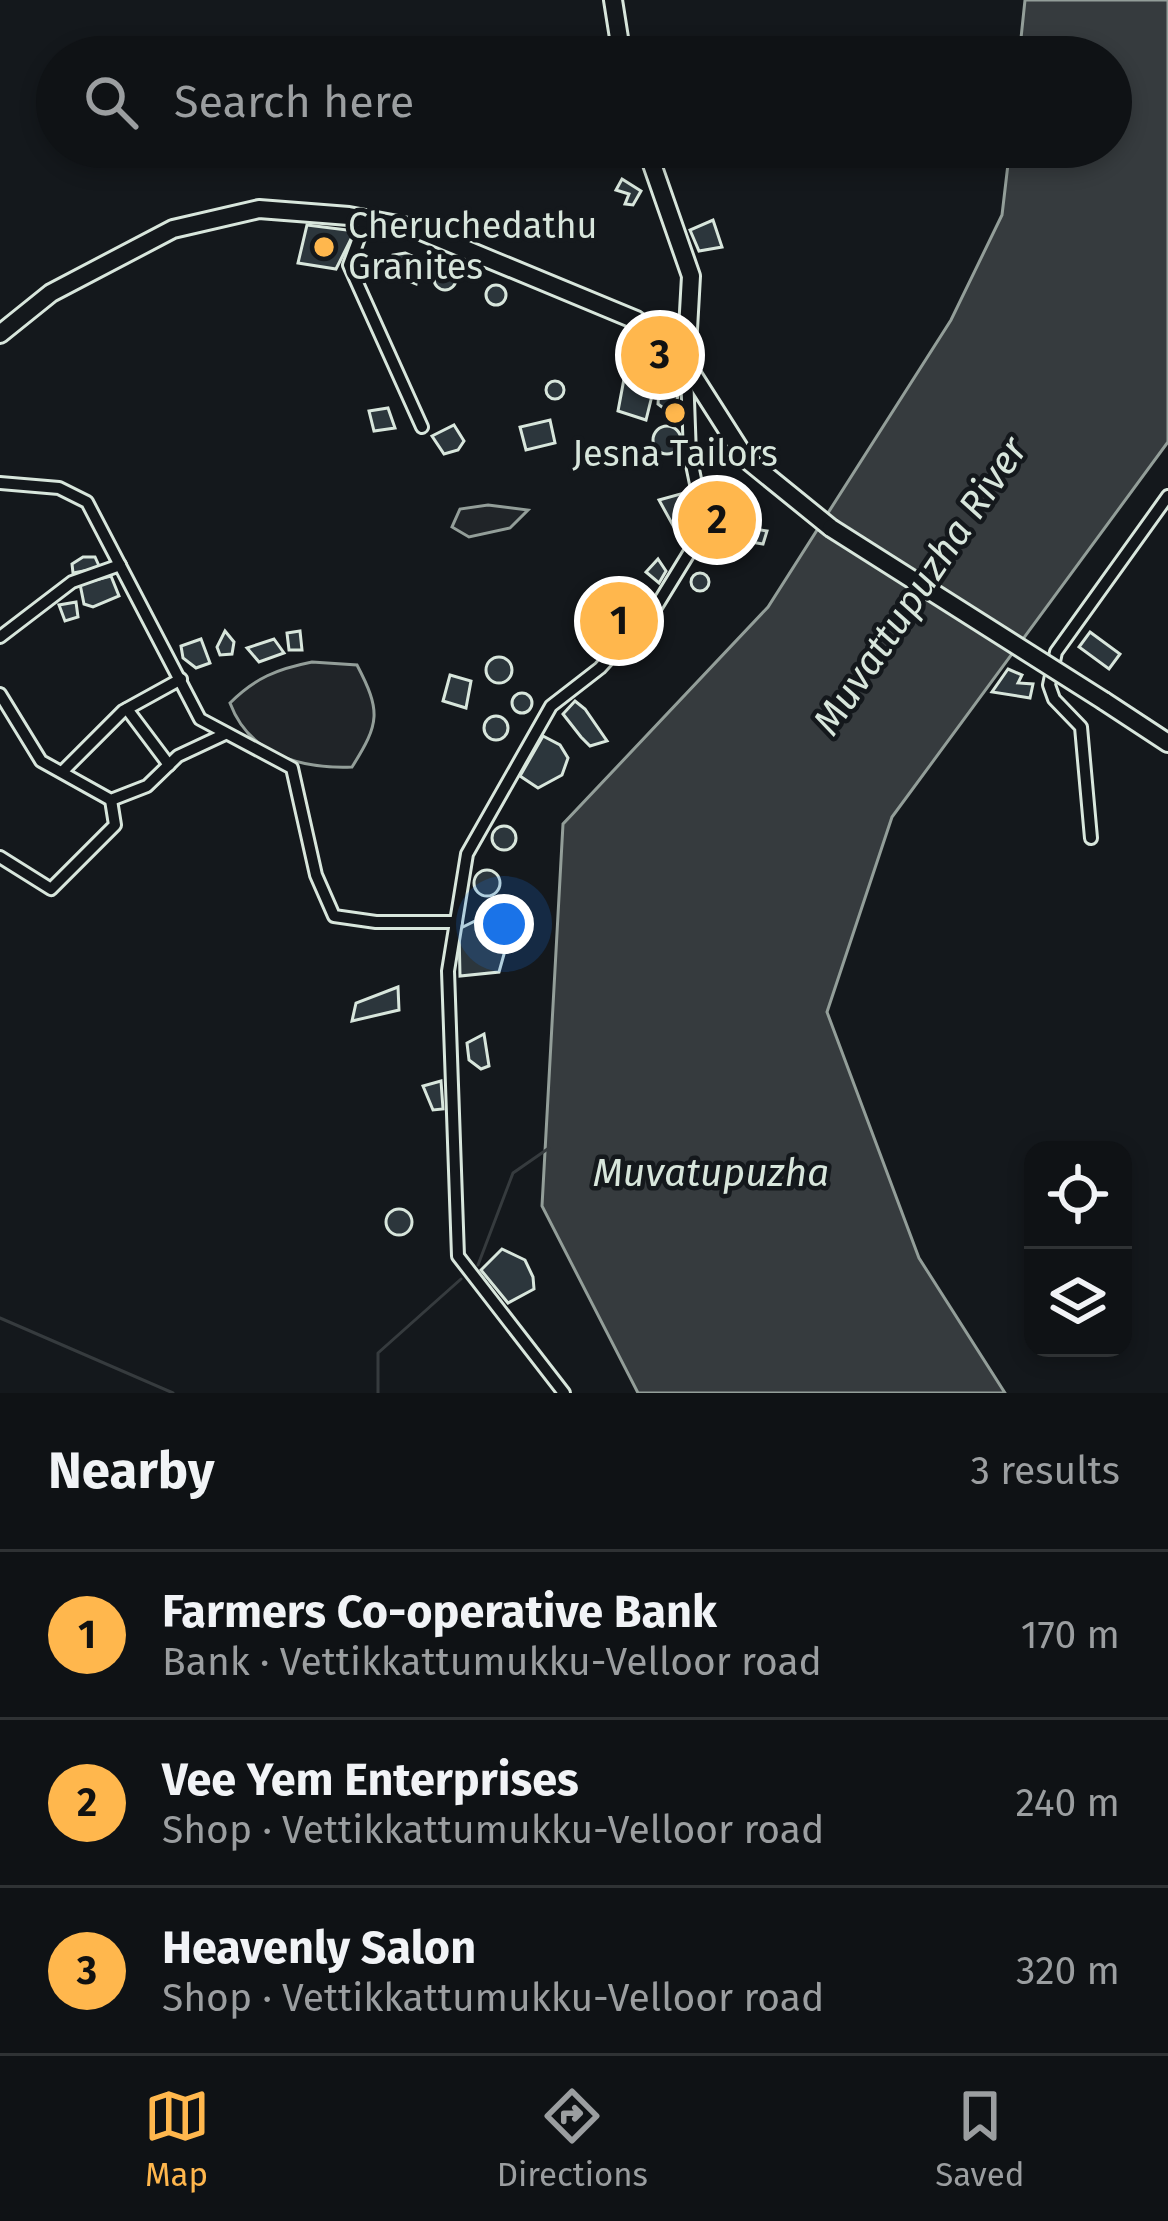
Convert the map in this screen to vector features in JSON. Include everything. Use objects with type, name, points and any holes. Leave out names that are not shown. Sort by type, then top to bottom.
[{"type":"main road","points":[[613,0],[619,36]]},
{"type":"main road","points":[[653,168],[692,276],[686,365]]},
{"type":"main road","points":[[0,334],[51,293],[173,229],[259,209],[414,228],[568,287],[636,320],[686,365],[746,459],[831,528],[1168,742]]},
{"type":"street","points":[[367,219],[349,265],[422,427]]},
{"type":"street","points":[[564,1393],[458,1256],[448,971],[467,854],[551,706],[600,668],[656,607],[705,527],[690,455],[686,365]]},
{"type":"street","points":[[0,484],[59,488],[87,502],[200,719],[292,768],[316,875],[334,916],[376,922],[456,922]]},
{"type":"street","points":[[1091,838],[1081,727],[1049,685],[1056,652],[1168,496]]},
{"type":"street","points":[[0,637],[72,582],[120,566]]},
{"type":"street","points":[[64,770],[127,709],[182,679]]},
{"type":"street","points":[[0,696],[41,760],[111,800],[147,786],[169,765],[225,734]]},
{"type":"street","points":[[127,709],[169,765]]},
{"type":"street","points":[[0,857],[51,889],[115,825],[111,800]]},
{"type":"shaded area","points":[[488,505],[528,510],[510,528],[469,537],[452,527],[460,509]]},
{"type":"shaded area","points":[[312,662],[357,665],[370,694],[372,728],[352,767],[313,765],[278,755],[250,735],[230,703],[267,676]]},
{"type":"water","name":"Muvatupuzha","points":[[1025,0],[1168,0],[1168,442],[892,817],[827,1012],[919,1258],[1005,1393],[638,1393],[542,1206],[563,824],[768,607],[951,320],[1002,215],[1008,168],[1132,168],[1132,36],[1021,36]]},
{"type":"building","points":[[622,179],[641,191],[633,205],[625,204],[629,194],[616,190]]},
{"type":"building","points":[[713,220],[722,247],[699,251],[690,230]]},
{"type":"building","name":"Cheruchedathu Granites","points":[[307,225],[355,231],[336,269],[298,263]]},
{"type":"building","points":[[405,253],[419,259],[416,284],[391,274],[393,255]]},
{"type":"building","points":[[445,268],[456,279],[445,290],[434,279]]},
{"type":"building","points":[[496,285],[506,295],[496,305],[486,295]]},
{"type":"building","points":[[656,346],[667,356],[663,361],[644,353]]},
{"type":"building","points":[[627,363],[659,367],[646,420],[618,411]]},
{"type":"building","points":[[670,364],[681,369],[681,380],[676,405],[666,410],[658,404],[660,376]]},
{"type":"building","points":[[555,381],[564,390],[555,399],[546,390]]},
{"type":"building","points":[[388,408],[395,428],[374,431],[369,411]]},
{"type":"building","points":[[550,420],[555,443],[526,450],[520,427]]},
{"type":"building","points":[[454,425],[464,441],[458,450],[444,454],[432,436]]},
{"type":"building","points":[[667,426],[677,430],[681,440],[677,450],[667,454],[657,450],[653,440],[657,430]]},
{"type":"building","points":[[684,493],[691,525],[675,529],[659,500]]},
{"type":"building","points":[[755,529],[767,531],[763,544],[751,542]]},
{"type":"building","points":[[95,557],[100,568],[73,573],[72,564]]},
{"type":"building","points":[[658,559],[666,571],[659,583],[646,572]]},
{"type":"building","points":[[700,573],[709,582],[700,591],[691,582]]},
{"type":"building","points":[[111,576],[119,596],[93,607],[84,604],[80,584]]},
{"type":"building","points":[[76,602],[78,617],[65,621],[59,605]]},
{"type":"building","points":[[619,611],[629,621],[619,631],[609,621]]},
{"type":"building","points":[[225,631],[234,642],[232,654],[220,655],[217,647]]},
{"type":"building","points":[[300,631],[302,650],[289,650],[287,633]]},
{"type":"building","points":[[1090,632],[1120,654],[1109,669],[1079,647]]},
{"type":"building","points":[[201,639],[210,663],[196,668],[183,658],[181,646]]},
{"type":"building","points":[[274,639],[284,653],[259,662],[247,648]]},
{"type":"building","points":[[499,657],[512,670],[499,683],[486,670]]},
{"type":"building","points":[[1008,669],[1022,675],[1018,683],[1033,684],[1030,698],[992,692]]},
{"type":"building","points":[[450,675],[471,681],[466,708],[443,701]]},
{"type":"building","points":[[522,693],[532,703],[522,713],[512,703]]},
{"type":"building","points":[[575,701],[607,741],[590,746],[581,737],[563,714]]},
{"type":"building","points":[[496,716],[505,719],[505,737],[496,740],[487,737],[484,728],[487,719]]},
{"type":"building","points":[[543,736],[560,745],[568,758],[562,775],[538,788],[520,776]]},
{"type":"building","points":[[504,826],[513,829],[513,847],[504,850],[495,847],[492,838],[495,829]]},
{"type":"building","points":[[487,870],[500,883],[487,896],[474,883]]},
{"type":"building","points":[[485,916],[504,922],[510,933],[499,972],[460,976],[459,929]]},
{"type":"building","points":[[398,987],[399,1010],[352,1021],[356,1003]]},
{"type":"building","points":[[484,1034],[489,1066],[481,1069],[469,1060],[467,1043]]},
{"type":"building","points":[[441,1081],[443,1109],[433,1110],[423,1086]]},
{"type":"building","points":[[399,1209],[412,1222],[399,1235],[386,1222]]},
{"type":"building","points":[[502,1249],[525,1260],[533,1277],[534,1289],[508,1303],[481,1270]]},
{"type":"waterway","points":[[478,1265],[513,1173],[549,1148]]},
{"type":"waterway","points":[[378,1393],[378,1353],[461,1279]]},
{"type":"waterway","points":[[0,1318],[173,1393]]},
{"type":"place","name":"Cheruchedathu Granites","points":[[324,247]]},
{"type":"place","name":"Heavenly Salon","points":[[660,355]]},
{"type":"place","name":"Jesna Tailors","points":[[675,413]]},
{"type":"place","name":"Vee Yem Enterprises","points":[[717,520]]},
{"type":"place","name":"Farmers Co-operative Bank","points":[[619,621]]},
{"type":"water label","name":"Muvattupuzha River","points":[[920,586]]}]
